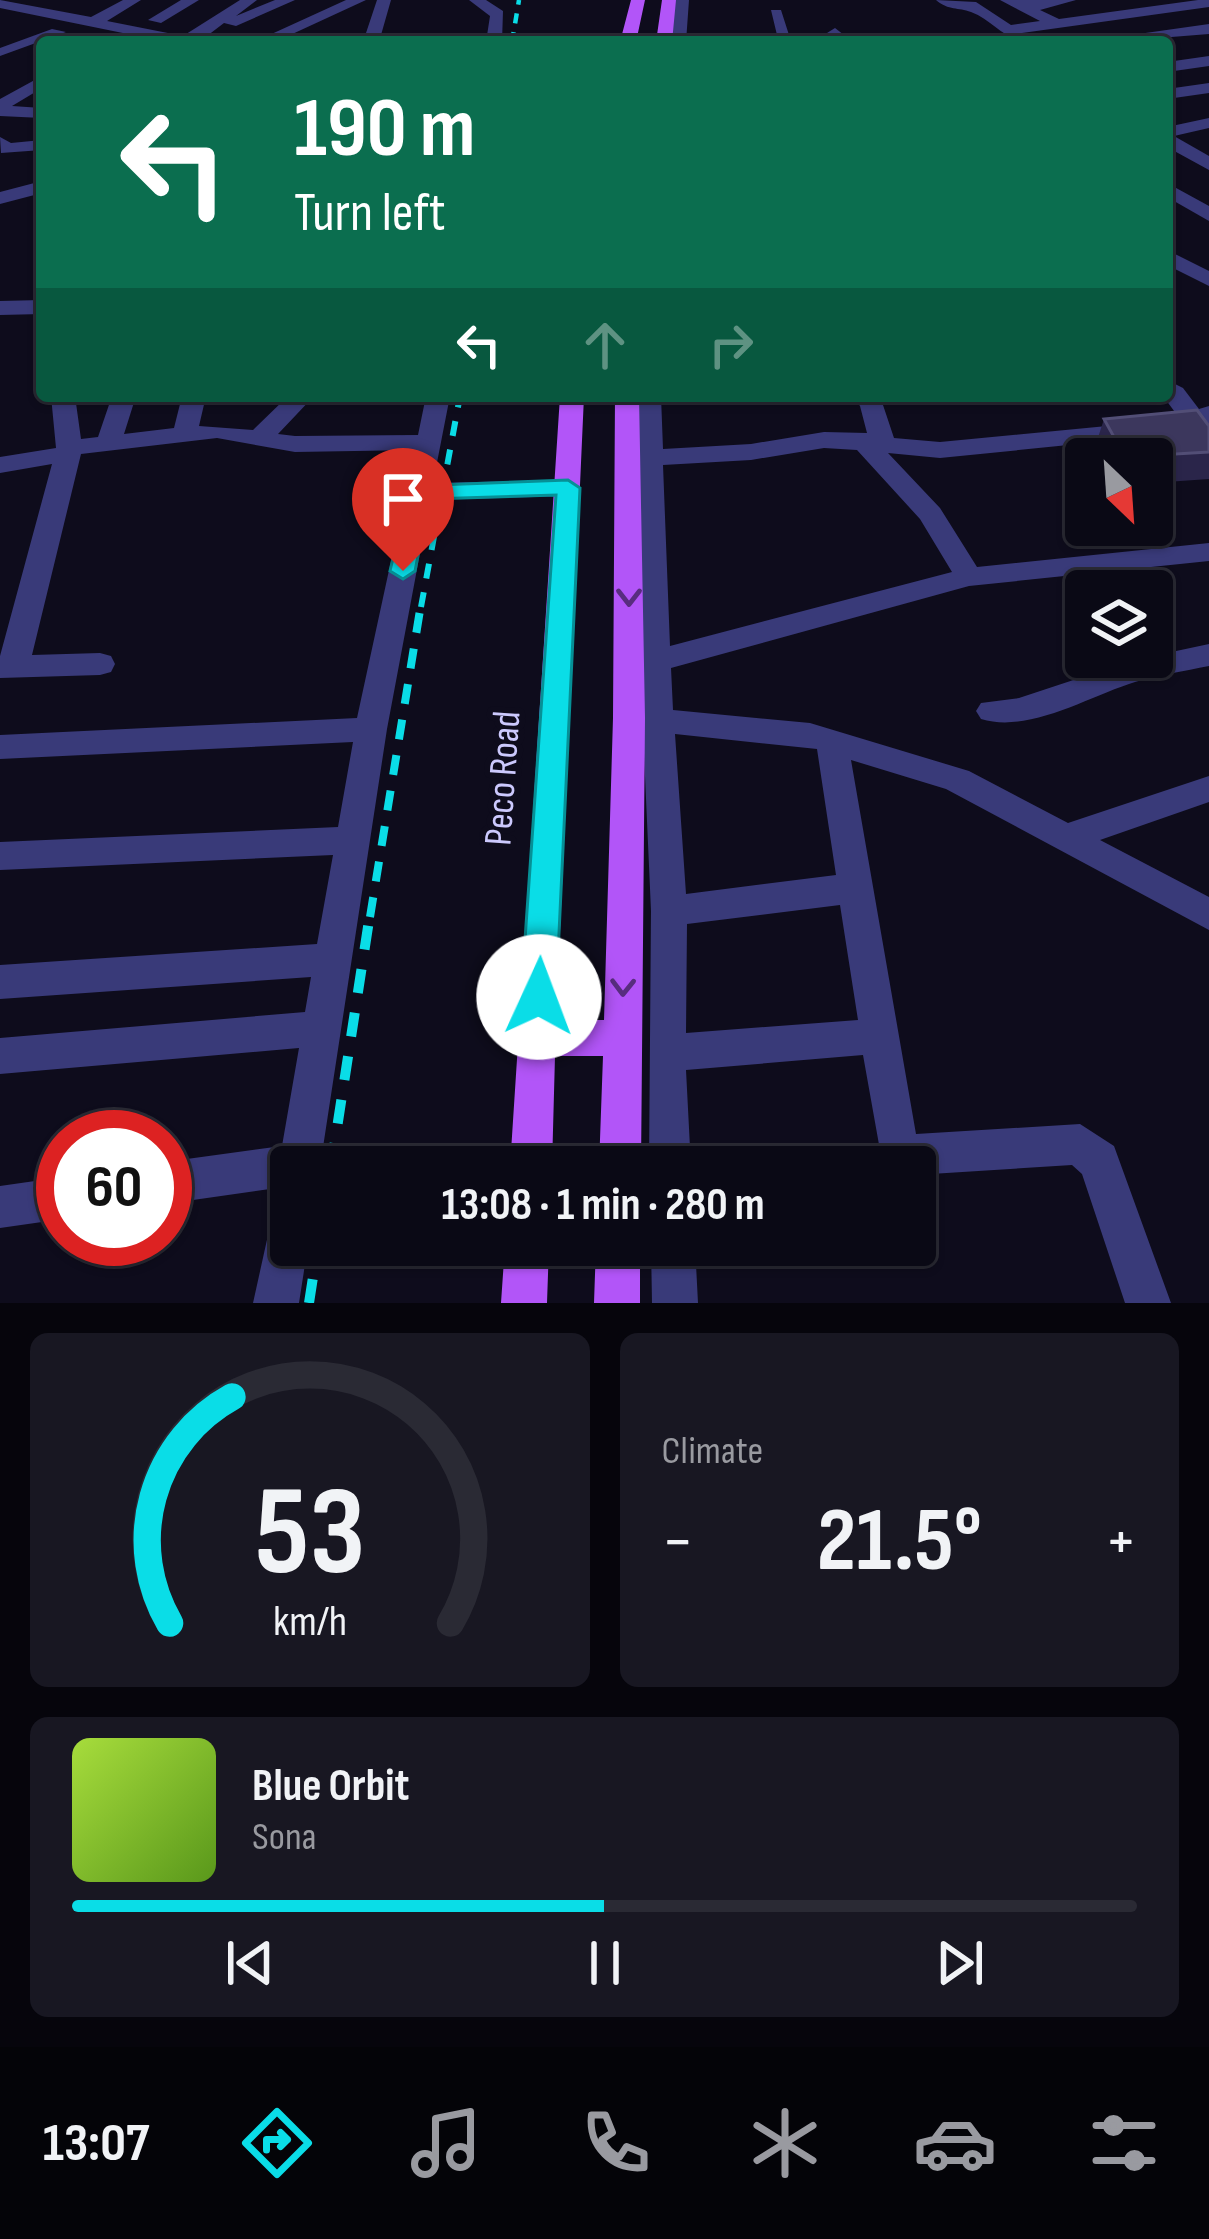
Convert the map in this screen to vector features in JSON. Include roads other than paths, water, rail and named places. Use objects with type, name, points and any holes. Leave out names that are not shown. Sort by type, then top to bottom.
[{"type":"main road","points":[[629,36],[638,0]]},
{"type":"main road","points":[[665,36],[669,0]]},
{"type":"main road","name":"Peco Road","points":[[532,1146],[543,874],[572,402]]},
{"type":"main road","points":[[620,1146],[622,1038],[644,720],[641,460],[628,402]]},
{"type":"main road","points":[[538,1038],[622,1038]]},
{"type":"main road","points":[[524,1303],[526,1266]]},
{"type":"main road","points":[[617,1303],[618,1266]]},
{"type":"street","points":[[0,24],[22,7],[78,0]]},
{"type":"street","points":[[64,36],[97,24],[134,0]]},
{"type":"street","points":[[156,20],[193,0]]},
{"type":"street","points":[[196,36],[250,0]]},
{"type":"street","points":[[219,21],[228,24],[288,0]]},
{"type":"street","points":[[276,36],[359,0]]},
{"type":"street","points":[[373,36],[384,0]]},
{"type":"street","points":[[476,0],[498,14],[495,36]]},
{"type":"street","points":[[679,36],[682,0]]},
{"type":"street","points":[[944,0],[956,7],[971,5],[989,18],[1069,0]]},
{"type":"street","points":[[978,0],[1057,24]]},
{"type":"street","points":[[1052,1],[1088,20]]},
{"type":"street","points":[[1012,14],[1028,35],[1057,24],[1208,1]]},
{"type":"street","points":[[22,7],[156,36]]},
{"type":"street","points":[[776,13],[783,32]]},
{"type":"street","points":[[1159,36],[1209,29]]},
{"type":"street","points":[[135,36],[141,33]]},
{"type":"street","points":[[2,51],[36,43]]},
{"type":"street","points":[[2,51],[36,55]]},
{"type":"street","points":[[0,71],[36,55]]},
{"type":"street","points":[[1173,66],[1209,57]]},
{"type":"street","points":[[0,83],[36,84]]},
{"type":"street","points":[[0,108],[36,84]]},
{"type":"street","points":[[1173,93],[1209,88]]},
{"type":"street","points":[[1173,94],[1209,112]]},
{"type":"street","points":[[0,108],[36,112]]},
{"type":"street","points":[[1173,134],[1209,123]]},
{"type":"street","points":[[1173,140],[1209,164]]},
{"type":"street","points":[[0,142],[7,149],[21,151]]},
{"type":"street","points":[[0,156],[36,145]]},
{"type":"street","points":[[8,204],[36,190]]},
{"type":"street","points":[[1173,193],[1209,215]]},
{"type":"street","points":[[1173,259],[1209,280]]},
{"type":"street","points":[[0,308],[36,307]]},
{"type":"street","points":[[641,460],[871,441],[940,450],[1204,428],[1173,392]]},
{"type":"street","points":[[64,402],[69,451],[7,667],[100,664]]},
{"type":"street","points":[[109,442],[122,402]]},
{"type":"street","points":[[185,434],[193,402]]},
{"type":"street","points":[[260,437],[296,402]]},
{"type":"street","points":[[302,1146],[371,729],[437,402]]},
{"type":"street","points":[[648,402],[641,460],[655,661],[644,720],[669,911],[669,1146]]},
{"type":"street","points":[[870,402],[871,441],[931,514],[969,578]]},
{"type":"street","points":[[0,465],[109,442],[217,430],[343,446],[427,442]]},
{"type":"street","points":[[418,492],[568,488]]},
{"type":"street","points":[[655,661],[969,578],[1209,553]]},
{"type":"street","points":[[992,711],[1021,710],[1134,671],[1209,655]]},
{"type":"street","points":[[644,720],[810,735],[956,781],[1209,915]]},
{"type":"street","points":[[0,747],[371,729]]},
{"type":"street","points":[[832,742],[899,1156],[1079,1144],[1091,1150],[1099,1161],[1148,1303]]},
{"type":"street","points":[[1065,838],[1209,789]]},
{"type":"street","points":[[0,856],[352,840]]},
{"type":"street","points":[[669,911],[855,888]]},
{"type":"street","points":[[0,982],[333,958]]},
{"type":"street","points":[[0,1056],[322,1028]]},
{"type":"street","points":[[666,1053],[878,1036]]},
{"type":"street","points":[[192,1179],[270,1169]]},
{"type":"street","points":[[0,1207],[36,1202]]},
{"type":"street","points":[[276,1303],[282,1266]]},
{"type":"street","points":[[674,1266],[675,1303]]},
{"type":"railway","points":[[513,36],[519,0]]},
{"type":"railway","points":[[421,607],[459,402]]},
{"type":"railway","points":[[370,917],[421,604]]},
{"type":"railway","points":[[334,1146],[370,914]]},
{"type":"railway","points":[[309,1303],[315,1266]]}]
